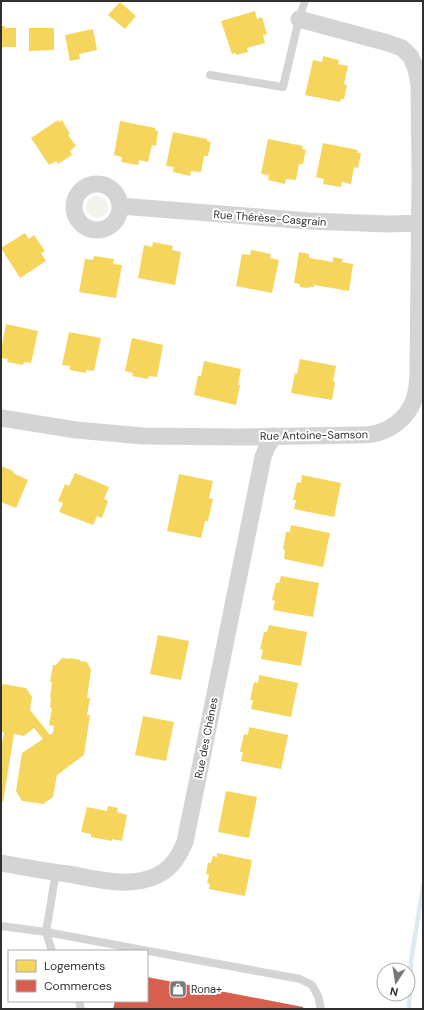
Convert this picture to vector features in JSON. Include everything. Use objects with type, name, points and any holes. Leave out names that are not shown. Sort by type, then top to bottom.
[{"type":"street","name":"Rue Antoine-Samson","points":[[1,418],[76,430],[143,436],[239,437],[374,434],[386,430],[398,423],[407,413],[413,403],[417,389],[418,375],[420,175],[419,84],[416,69],[411,57],[402,48],[300,19]]},
{"type":"street","name":"Rue Thérèse-Casgrain","points":[[120,206],[315,222],[388,224],[420,223]]},
{"type":"street","name":"Rue des Chênes","points":[[1,863],[118,882],[134,882],[158,875],[170,867],[178,857],[185,842],[264,457],[267,447],[274,436]]},
{"type":"lane","points":[[210,75],[283,87],[305,1]]},
{"type":"lane","points":[[52,950],[46,932],[56,872]]},
{"type":"lane","points":[[1,926],[46,932],[143,950]]},
{"type":"lane","points":[[148,951],[300,979],[312,985],[318,996],[321,1009]]},
{"type":"shaded area","points":[[97,196],[105,199],[108,207],[105,215],[97,218],[89,215],[86,207],[89,199]]},
{"type":"building: Logements","points":[[120,2],[136,16],[125,29],[108,15]]},
{"type":"building: Logements","points":[[255,11],[257,19],[262,17],[267,34],[263,35],[265,43],[247,48],[248,52],[236,55],[236,53],[232,54],[221,21]]},
{"type":"building: Logements","points":[[1,26],[5,26],[5,28],[16,28],[16,47],[1,47]]},
{"type":"building: Logements","points":[[29,28],[54,28],[54,50],[29,51]]},
{"type":"building: Logements","points":[[93,29],[97,50],[79,54],[80,59],[70,61],[65,35]]},
{"type":"building: Logements","points":[[323,56],[339,60],[338,64],[348,66],[344,84],[347,85],[344,99],[341,99],[340,102],[305,95],[313,60],[322,62]]},
{"type":"building: Logements","points":[[58,120],[59,122],[62,120],[70,134],[68,135],[76,146],[70,151],[72,155],[58,164],[56,161],[49,165],[31,138]]},
{"type":"building: Logements","points":[[120,121],[155,128],[155,130],[158,131],[156,146],[152,145],[148,162],[139,160],[138,165],[121,162],[122,157],[114,155]]},
{"type":"building: Logements","points":[[173,132],[207,139],[207,141],[211,142],[208,156],[204,156],[201,172],[191,171],[190,176],[173,172],[174,167],[166,166]]},
{"type":"building: Logements","points":[[268,139],[303,146],[302,149],[306,150],[303,164],[299,164],[296,180],[286,179],[285,184],[268,180],[269,175],[261,174]]},
{"type":"building: Logements","points":[[323,143],[358,150],[357,153],[361,153],[358,168],[354,167],[351,184],[342,182],[341,187],[323,184],[324,179],[316,177]]},
{"type":"building: Logements","points":[[25,233],[29,239],[34,235],[45,251],[41,253],[46,261],[20,278],[1,248]]},
{"type":"building: Logements","points":[[153,242],[173,246],[172,250],[181,252],[175,285],[138,278],[144,245],[152,247]]},
{"type":"building: Logements","points":[[251,250],[271,254],[270,258],[279,260],[272,293],[236,286],[242,254],[250,255]]},
{"type":"building: Logements","points":[[299,252],[309,254],[309,258],[333,262],[333,257],[343,259],[342,262],[353,264],[349,291],[314,285],[314,287],[308,288],[299,287],[300,284],[294,283]]},
{"type":"building: Logements","points":[[94,256],[114,259],[113,264],[122,265],[116,298],[79,292],[85,259],[93,260]]},
{"type":"building: Logements","points":[[6,324],[38,331],[31,363],[24,362],[23,365],[7,362],[8,359],[1,358]]},
{"type":"building: Logements","points":[[69,332],[101,338],[94,371],[86,370],[86,373],[70,370],[70,366],[62,365]]},
{"type":"building: Logements","points":[[132,338],[163,345],[157,377],[149,376],[148,379],[132,376],[133,373],[125,371]]},
{"type":"building: Logements","points":[[300,359],[336,366],[333,381],[335,382],[332,400],[291,393],[295,373],[297,374]]},
{"type":"building: Logements","points":[[204,361],[241,369],[238,385],[240,385],[236,405],[194,395],[198,376],[201,376]]},
{"type":"building: Logements","points":[[1,466],[28,480],[16,508],[1,502]]},
{"type":"building: Logements","points":[[75,473],[109,487],[104,499],[108,501],[102,518],[97,516],[93,525],[59,512],[63,503],[58,501],[65,484],[69,486]]},
{"type":"building: Logements","points":[[179,474],[213,481],[209,498],[213,499],[208,521],[205,521],[201,538],[167,531]]},
{"type":"building: Logements","points":[[302,475],[341,483],[334,517],[294,509],[296,500],[293,500],[297,482],[301,483]]},
{"type":"building: Logements","points":[[291,525],[330,533],[323,567],[284,559],[285,550],[283,549],[286,532],[290,532]]},
{"type":"building: Logements","points":[[281,576],[319,583],[313,617],[273,610],[275,601],[272,600],[276,583],[279,583]]},
{"type":"building: Logements","points":[[269,625],[307,632],[301,666],[261,659],[263,650],[260,649],[264,632],[267,632]]},
{"type":"building: Logements","points":[[158,635],[189,641],[181,680],[150,674]]},
{"type":"building: Logements","points":[[62,658],[70,658],[87,662],[91,670],[87,698],[90,698],[87,715],[90,715],[84,755],[57,775],[53,797],[43,804],[22,801],[16,791],[22,753],[43,739],[34,728],[24,736],[14,734],[3,802],[1,801],[1,750],[4,732],[1,732],[1,686],[3,684],[26,688],[32,697],[30,710],[50,735],[53,733],[54,726],[49,725],[52,708],[50,708],[50,698],[52,682],[50,682],[53,665],[56,665]]},
{"type":"building: Logements","points":[[259,675],[298,683],[291,717],[251,709],[253,700],[250,700],[254,682],[258,683]]},
{"type":"building: Logements","points":[[143,716],[174,722],[166,761],[135,755]]},
{"type":"building: Logements","points":[[249,727],[288,735],[281,769],[241,761],[243,752],[240,752],[244,734],[248,735]]},
{"type":"building: Logements","points":[[226,791],[257,797],[249,838],[218,832]]},
{"type":"building: Logements","points":[[108,806],[118,808],[117,812],[127,815],[122,841],[112,839],[112,841],[91,837],[91,834],[81,832],[87,807],[107,811]]},
{"type":"building: Logements","points":[[217,853],[252,860],[245,896],[209,889],[210,884],[207,883],[209,875],[206,874],[208,863],[211,863],[213,856],[217,857]]},
{"type":"building: Commerces","name":"Rona+","points":[[148,977],[303,1007],[303,1009],[113,1009],[115,1002],[148,1002]]},
{"type":"waterway","points":[[409,1009],[411,961],[423,886]]},
{"type":"place","name":"Rona+","points":[[178,989]]}]
